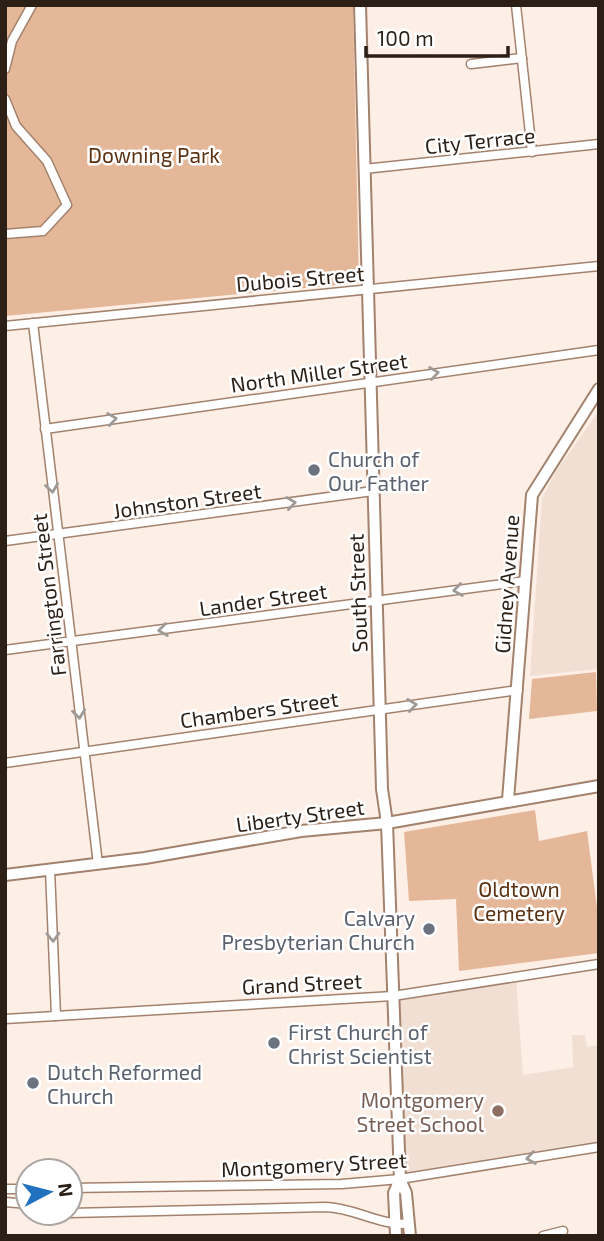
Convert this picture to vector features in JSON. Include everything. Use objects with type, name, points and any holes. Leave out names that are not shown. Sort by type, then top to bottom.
[{"type":"street","points":[[5,69],[12,41],[32,5]]},
{"type":"street","name":"South Street","points":[[360,5],[382,789],[387,822],[400,1179],[406,1193],[410,1236]]},
{"type":"street","points":[[516,5],[531,152]]},
{"type":"street","points":[[471,64],[522,58]]},
{"type":"street","points":[[5,99],[16,126],[47,161],[66,205],[43,231],[5,234]]},
{"type":"street","name":"City Terrace","points":[[364,169],[599,144]]},
{"type":"street","name":"Dubois Street","points":[[5,326],[599,266]]},
{"type":"street","name":"Farrington Street","points":[[33,323],[98,864]]},
{"type":"street","name":"North Miller Street","points":[[45,429],[599,350]]},
{"type":"street","name":"Gidney Avenue","points":[[508,800],[532,495],[599,389]]},
{"type":"street","name":"Johnston Street","points":[[5,541],[373,491]]},
{"type":"street","name":"Lander Street","points":[[5,650],[525,581]]},
{"type":"street","name":"Chambers Street","points":[[5,763],[518,690]]},
{"type":"street","name":"Liberty Street","points":[[5,876],[98,864],[301,831],[387,822],[599,786]]},
{"type":"street","points":[[50,869],[56,1016]]},
{"type":"street","name":"Grand Street","points":[[5,1019],[393,996],[599,964]]},
{"type":"street","name":"Montgomery Street","points":[[84,1188],[342,1184],[400,1179],[599,1147]]},
{"type":"street","name":"South Street","points":[[395,1230],[394,1193],[400,1179]]},
{"type":"street","points":[[84,1213],[342,1207],[395,1230],[408,1224]]},
{"type":"street","points":[[543,1236],[563,1231]]},
{"type":"shaded area","points":[[599,411],[599,669],[530,676],[542,498],[556,471]]},
{"type":"shaded area","name":"Montgomery Street School","points":[[516,977],[523,1075],[573,1067],[572,1035],[585,1035],[587,1047],[599,1045],[599,1147],[400,1179],[393,996]]},
{"type":"green space","name":"Downing Park","points":[[5,5],[353,5],[359,283],[5,316]]},
{"type":"green space","points":[[596,672],[597,711],[529,719],[532,679]]},
{"type":"green space","name":"Oldtown Cemetery","points":[[535,810],[539,841],[587,831],[599,923],[599,953],[459,971],[456,899],[409,901],[404,832]]},
{"type":"place","name":"Church of Our Father","points":[[314,470]]},
{"type":"place","name":"Calvary Presbyterian Church","points":[[429,929]]},
{"type":"place","name":"First Church of Christ Scientist","points":[[274,1043]]},
{"type":"place","name":"Dutch Reformed Church","points":[[33,1083]]},
{"type":"place","name":"Montgomery Street School","points":[[498,1111]]}]
